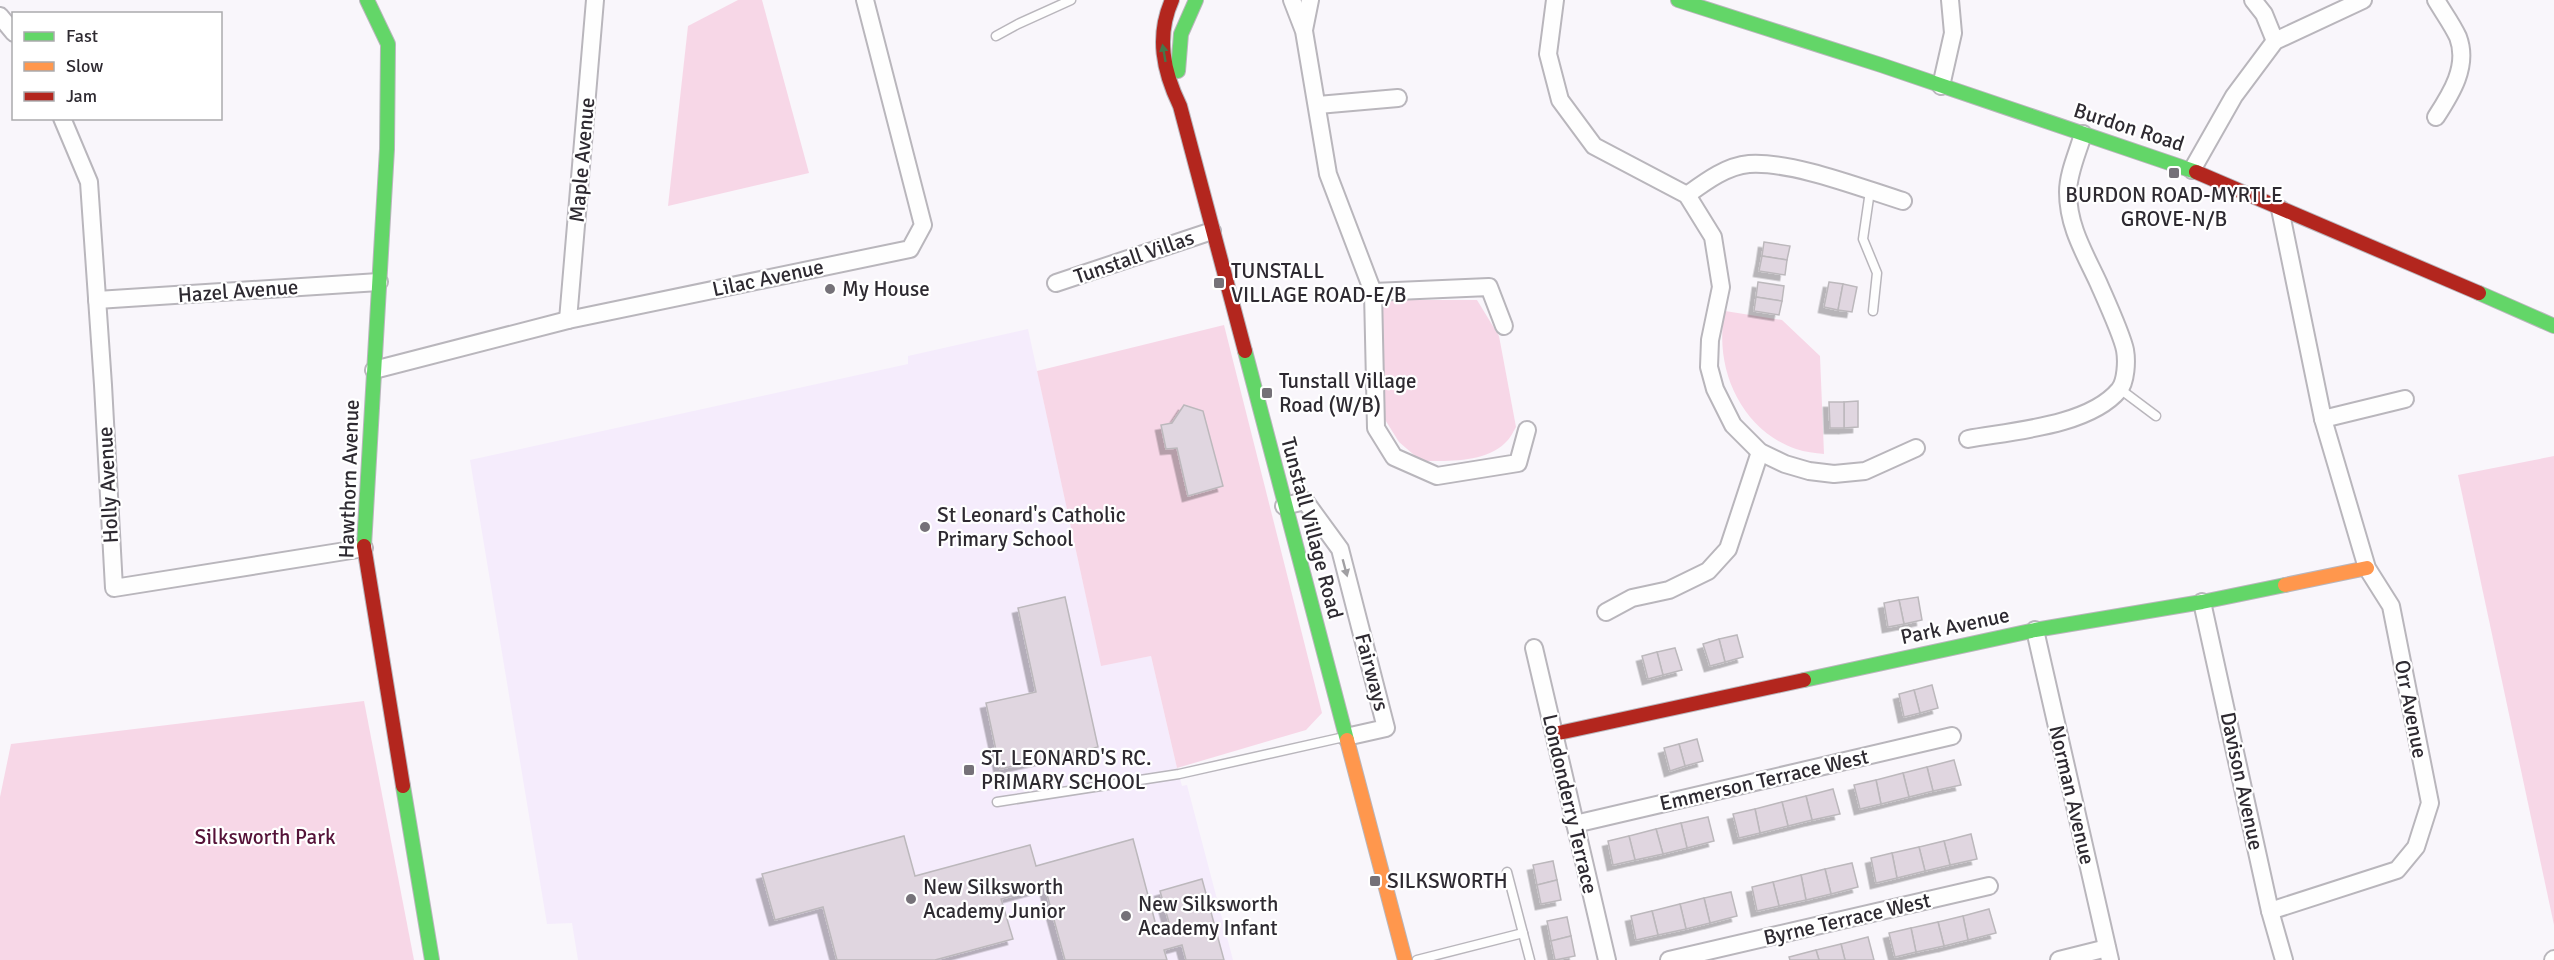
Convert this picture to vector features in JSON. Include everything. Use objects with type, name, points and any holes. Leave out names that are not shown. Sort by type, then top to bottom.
[{"type":"street","name":"Hawthorn Avenue","points":[[368,0],[388,44],[387,149],[364,548],[432,960]]},
{"type":"street","name":"Maple Avenue","points":[[568,320],[595,0]]},
{"type":"street","name":"Lilac Avenue","points":[[374,370],[568,320],[910,249],[923,225],[865,0]]},
{"type":"street","points":[[1292,0],[1304,30],[1328,174],[1373,292],[1377,428],[1394,458],[1437,476],[1518,463],[1527,430]]},
{"type":"street","points":[[1304,30],[1310,0]]},
{"type":"street","points":[[1555,0],[1548,54],[1560,100],[1594,146],[1687,195],[1713,237],[1721,287],[1710,340],[1709,367],[1715,389],[1733,425],[1760,452],[1801,468],[1834,474],[1865,471],[1916,448]]},
{"type":"street","name":"Burdon Road","points":[[1678,0],[1870,61],[2192,170],[2280,209],[2383,250],[2554,326]]},
{"type":"street","points":[[1941,86],[1953,33],[1950,0]]},
{"type":"street","points":[[2253,0],[2264,14],[2275,41]]},
{"type":"street","points":[[2192,170],[2234,96],[2275,41],[2363,0]]},
{"type":"street","points":[[2436,0],[2458,39],[2461,57],[2452,92],[2436,117]]},
{"type":"street","points":[[1169,1],[1192,6]]},
{"type":"street","name":"Tunstall Village Road","points":[[1169,1],[1163,20],[1161,38],[1168,76],[1179,106],[1405,960]]},
{"type":"street","name":"Tunstall Village Road","points":[[1179,106],[1177,44],[1192,6]]},
{"type":"street","points":[[0,16],[12,31]]},
{"type":"street","points":[[1318,105],[1398,98]]},
{"type":"street","name":"Holly Avenue","points":[[65,126],[88,182],[114,588],[364,548]]},
{"type":"street","points":[[1968,439],[2064,420],[2097,408],[2120,389],[2125,371],[2125,350],[2098,283],[2074,234],[2069,210],[2068,189],[2082,134]]},
{"type":"street","points":[[1687,195],[1717,174],[1748,164],[1787,166],[1903,201]]},
{"type":"street","name":"Orr Avenue","points":[[2270,911],[2397,870],[2416,847],[2430,803],[2391,606],[2367,568],[2323,419],[2280,209]]},
{"type":"street","name":"Tunstall Villas","points":[[1056,284],[1212,231]]},
{"type":"street","name":"Hazel Avenue","points":[[97,300],[379,282]]},
{"type":"street","points":[[1373,292],[1489,287],[1504,326]]},
{"type":"street","points":[[2323,419],[2405,399]]},
{"type":"street","points":[[1606,612],[1632,598],[1669,590],[1708,571],[1728,549],[1760,452]]},
{"type":"street","name":"Fairways","points":[[1284,506],[1305,501],[1340,549],[1386,728],[1346,736]]},
{"type":"street","name":"Park Avenue","points":[[1554,734],[2035,630],[2202,602],[2367,568]]},
{"type":"street","name":"Davison Avenue","points":[[2202,602],[2270,911],[2284,960]]},
{"type":"street","name":"Norman Avenue","points":[[2035,630],[2109,954]]},
{"type":"street","name":"Londonderry Terrace","points":[[1534,648],[1607,960]]},
{"type":"street","name":"Emmerson Terrace West","points":[[1575,824],[1952,736]]},
{"type":"street","name":"Byrne Terrace West","points":[[1669,960],[1989,886]]},
{"type":"street","points":[[2060,960],[2109,954]]},
{"type":"lane","points":[[996,36],[1071,0]]},
{"type":"lane","points":[[1870,191],[1863,239],[1877,273],[1873,311]]},
{"type":"lane","points":[[2120,389],[2156,416]]},
{"type":"lane","points":[[997,802],[1179,774],[1346,736]]},
{"type":"lane","points":[[1508,872],[1530,960]]},
{"type":"lane","points":[[1417,960],[1523,933]]},
{"type":"shaded area","points":[[1028,329],[1101,665],[1151,656],[1177,768],[1182,786],[1187,785],[1233,960],[578,960],[572,923],[547,924],[470,460],[908,364],[908,356]]},
{"type":"green space","points":[[738,0],[762,0],[809,173],[668,206],[688,26]]},
{"type":"green space","points":[[1387,300],[1477,300],[1499,336],[1516,427],[1508,440],[1497,450],[1465,460],[1421,461],[1399,442],[1384,418],[1378,304]]},
{"type":"green space","points":[[1725,311],[1782,320],[1820,356],[1824,454],[1799,450],[1776,440],[1746,411],[1735,394],[1727,374],[1722,332]]},
{"type":"green space","points":[[1224,325],[1322,713],[1306,730],[1177,768],[1151,656],[1101,666],[1037,371]]},
{"type":"green space","points":[[2554,456],[2554,925],[2458,475]]},
{"type":"green space","name":"Silksworth Park","points":[[364,701],[414,960],[0,960],[0,797],[11,744]]},
{"type":"building","points":[[1764,242],[1790,246],[1787,260],[1762,256]]},
{"type":"building","points":[[1762,256],[1787,260],[1785,275],[1759,271]]},
{"type":"building","points":[[1758,282],[1784,286],[1782,301],[1756,297]]},
{"type":"building","points":[[1829,282],[1843,284],[1838,310],[1824,307]]},
{"type":"building","points":[[1843,284],[1857,287],[1852,312],[1838,310]]},
{"type":"building","points":[[1756,297],[1782,301],[1779,315],[1754,311]]},
{"type":"building","points":[[1858,401],[1858,427],[1844,428],[1844,402]]},
{"type":"building","points":[[1829,402],[1844,402],[1844,428],[1830,428]]},
{"type":"building","points":[[1184,405],[1203,411],[1223,486],[1188,496],[1177,448],[1166,449],[1161,425],[1172,423]]},
{"type":"building","points":[[1065,597],[1098,747],[1000,769],[986,703],[1036,692],[1018,608]]},
{"type":"building","points":[[1918,597],[1922,620],[1904,624],[1899,600]]},
{"type":"building","points":[[1899,600],[1904,624],[1888,627],[1884,603]]},
{"type":"building","points":[[1737,635],[1743,657],[1725,662],[1719,639]]},
{"type":"building","points":[[1719,639],[1725,662],[1710,666],[1703,644]]},
{"type":"building","points":[[1675,648],[1682,670],[1663,675],[1657,652]]},
{"type":"building","points":[[1657,652],[1663,675],[1648,679],[1642,656]]},
{"type":"building","points":[[1932,685],[1938,708],[1920,713],[1914,690]]},
{"type":"building","points":[[1914,690],[1920,713],[1904,717],[1899,694]]},
{"type":"building","points":[[1697,739],[1703,761],[1685,766],[1679,744]]},
{"type":"building","points":[[1679,744],[1685,766],[1670,771],[1664,748]]},
{"type":"building","points":[[1954,760],[1961,785],[1933,791],[1927,767]]},
{"type":"building","points":[[1927,767],[1933,791],[1909,797],[1903,773]]},
{"type":"building","points":[[1903,773],[1909,797],[1881,804],[1876,780]]},
{"type":"building","points":[[1876,780],[1881,804],[1860,809],[1854,785]]},
{"type":"building","points":[[1833,789],[1840,814],[1812,820],[1806,796]]},
{"type":"building","points":[[1806,796],[1812,820],[1788,826],[1782,802]]},
{"type":"building","points":[[1782,802],[1788,826],[1760,833],[1755,809]]},
{"type":"building","points":[[1755,809],[1760,833],[1739,838],[1733,814]]},
{"type":"building","points":[[1708,817],[1714,841],[1687,848],[1681,823]]},
{"type":"building","points":[[1681,823],[1687,848],[1663,854],[1656,829]]},
{"type":"building","points":[[1656,829],[1663,854],[1635,860],[1629,836]]},
{"type":"building","points":[[1971,834],[1977,859],[1950,865],[1944,841]]},
{"type":"building","points":[[904,836],[915,876],[1030,845],[1036,866],[1133,839],[1157,929],[1170,926],[1160,891],[1202,879],[1224,960],[1186,960],[1182,945],[1164,950],[1167,960],[1065,960],[1045,887],[1001,899],[1013,939],[935,960],[837,960],[823,907],[775,920],[762,874]]},
{"type":"building","points":[[1629,836],[1635,860],[1613,865],[1608,841]]},
{"type":"building","points":[[1944,841],[1950,865],[1925,871],[1919,847]]},
{"type":"building","points":[[1919,847],[1925,871],[1897,878],[1892,853]]},
{"type":"building","points":[[1892,853],[1897,878],[1876,883],[1871,858]]},
{"type":"building","points":[[1553,861],[1557,880],[1537,885],[1533,865]]},
{"type":"building","points":[[1852,863],[1858,887],[1831,894],[1825,869]]},
{"type":"building","points":[[1825,869],[1831,894],[1806,900],[1801,875]]},
{"type":"building","points":[[1801,875],[1806,900],[1779,906],[1773,882]]},
{"type":"building","points":[[1557,880],[1561,900],[1541,904],[1537,885]]},
{"type":"building","points":[[1773,882],[1779,906],[1757,911],[1752,887]]},
{"type":"building","points":[[1731,892],[1737,916],[1710,923],[1704,898]]},
{"type":"building","points":[[1704,898],[1710,923],[1686,929],[1680,904]]},
{"type":"building","points":[[1680,904],[1686,929],[1658,935],[1652,911]]},
{"type":"building","points":[[1989,909],[1996,933],[1968,940],[1963,916]]},
{"type":"building","points":[[1652,911],[1658,935],[1636,940],[1631,916]]},
{"type":"building","points":[[1963,916],[1968,940],[1944,946],[1938,922]]},
{"type":"building","points":[[1567,917],[1571,936],[1551,941],[1547,921]]},
{"type":"building","points":[[1938,922],[1944,946],[1916,952],[1911,928]]},
{"type":"building","points":[[1911,928],[1916,952],[1895,957],[1889,933]]},
{"type":"building","points":[[1571,936],[1575,956],[1555,960],[1551,941]]},
{"type":"building","points":[[1868,937],[1874,960],[1845,960],[1841,944]]},
{"type":"building","points":[[1841,944],[1845,960],[1819,960],[1816,950]]},
{"type":"building","points":[[1816,950],[1819,960],[1790,960],[1789,957]]},
{"type":"traffic: fast","points":[[364,546],[387,149],[388,44],[367,0]]},
{"type":"traffic: fast","points":[[1178,71],[1181,34],[1196,0]]},
{"type":"traffic: fast","points":[[1678,0],[1881,65],[2196,172]]},
{"type":"traffic: fast","points":[[2479,293],[2554,326]]},
{"type":"traffic: fast","points":[[1245,351],[1347,740]]},
{"type":"traffic: fast","points":[[1804,680],[2035,630],[2202,602],[2285,585]]},
{"type":"traffic: fast","points":[[403,786],[432,960]]},
{"type":"traffic: slow","points":[[2285,585],[2367,568]]},
{"type":"traffic: slow","points":[[1347,740],[1405,960]]},
{"type":"traffic: jam","points":[[1172,0],[1164,27],[1166,67],[1180,106],[1245,351]]},
{"type":"traffic: jam","points":[[2196,172],[2479,293]]},
{"type":"traffic: jam","points":[[364,546],[403,786]]},
{"type":"traffic: jam","points":[[1554,734],[1804,680]]},
{"type":"place","name":"BURDON ROAD-MYRTLE GROVE-N/B","points":[[2174,173]]},
{"type":"place","name":"TUNSTALL VILLAGE ROAD-E/B","points":[[1219,283]]},
{"type":"place","name":"My House","points":[[830,289]]},
{"type":"place","name":"Tunstall Village Road (W/B)","points":[[1267,393]]},
{"type":"place","name":"St Leonard's Catholic Primary School","points":[[925,527]]},
{"type":"place","name":"ST. LEONARD'S RC. PRIMARY SCHOOL","points":[[969,770]]},
{"type":"place","name":"SILKSWORTH","points":[[1375,881]]},
{"type":"place","name":"New Silksworth Academy Junior","points":[[911,899]]},
{"type":"place","name":"New Silksworth Academy Infant","points":[[1126,916]]}]
